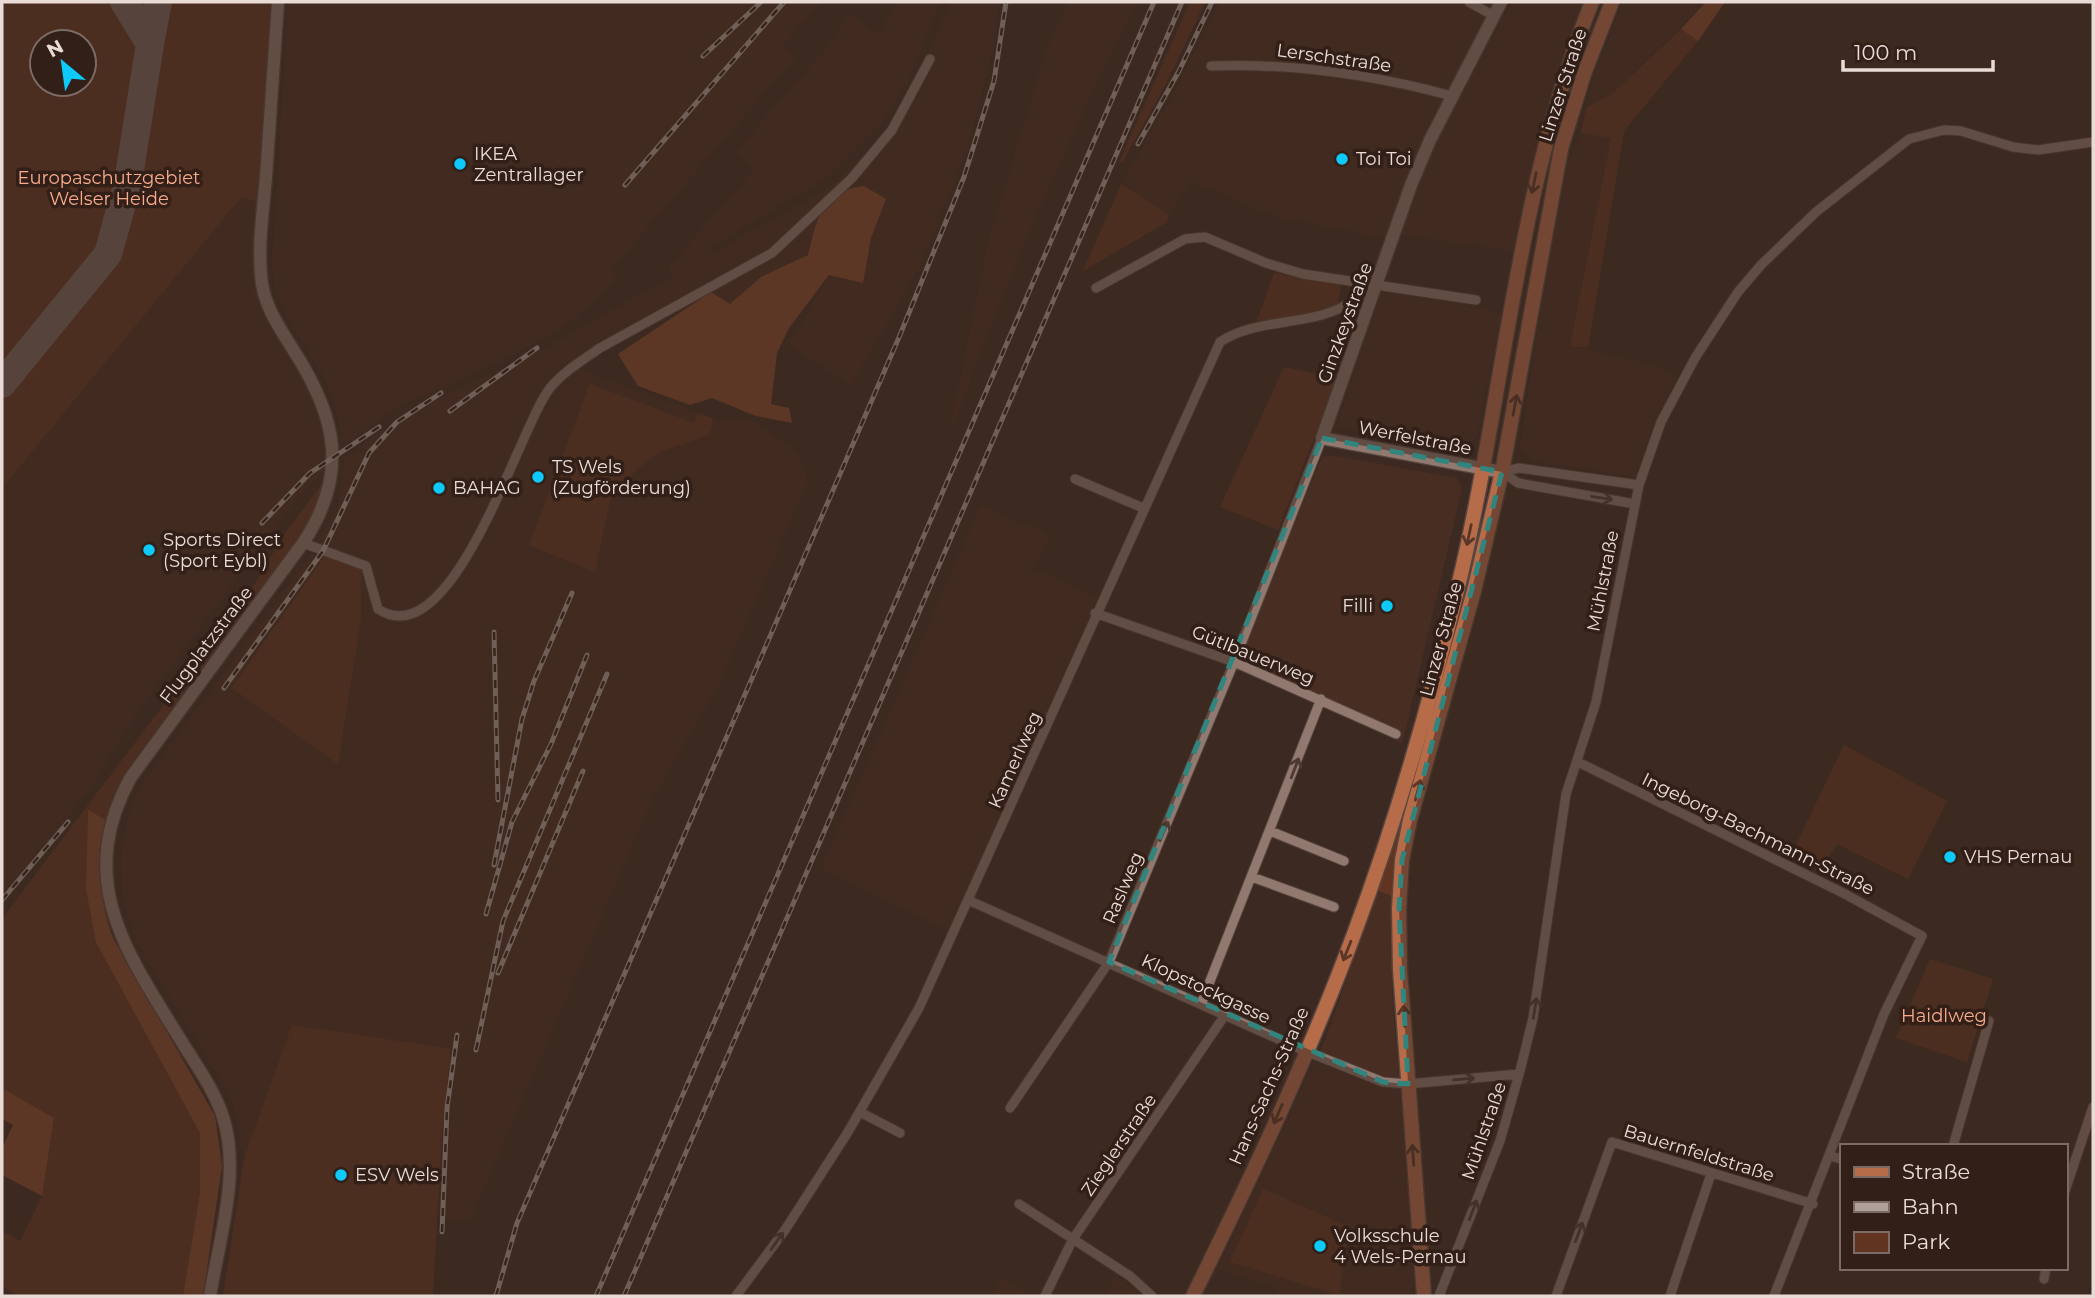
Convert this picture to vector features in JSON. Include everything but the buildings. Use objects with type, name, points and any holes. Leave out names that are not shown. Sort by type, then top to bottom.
[{"type":"main road","name":"Linzer Straße","points":[[1371,887],[1436,669],[1483,468],[1538,166],[1557,96],[1592,2]]},
{"type":"main road","name":"Linzer Straße","points":[[1424,1296],[1399,945],[1402,860],[1410,820],[1474,591],[1502,472],[1561,149],[1584,74],[1612,2]]},
{"type":"main road","name":"Hans-Sachs-Straße","points":[[1193,1296],[1306,1051],[1371,887]]},
{"type":"street","name":"Flugplatzstraße","points":[[210,1296],[227,1195],[229,1142],[212,1091],[132,962],[118,931],[107,883],[107,856],[116,810],[131,777],[303,543],[324,508],[334,456],[330,424],[320,397],[275,319],[262,285],[262,231],[278,2]]},
{"type":"street","points":[[1469,2],[1494,16]]},
{"type":"street","name":"Ginzkeystraße","points":[[1234,662],[1322,438],[1411,185],[1452,96],[1501,2]]},
{"type":"street","points":[[303,543],[366,566],[379,609],[398,617],[412,614],[458,572],[488,522],[528,425],[550,388],[573,366],[600,348],[772,253],[852,178],[892,130],[930,60]]},
{"type":"street","name":"Lerschstraße","points":[[1211,66],[1265,64],[1415,85],[1452,96]]},
{"type":"street","name":"Mühlstraße","points":[[1439,1296],[1500,1141],[1519,1074],[1533,1018],[1566,794],[1596,702],[1639,485],[1661,422],[1677,391],[1738,292],[1816,212],[1909,139],[1944,130],[1961,131],[2014,147],[2038,150],[2093,142]]},
{"type":"street","points":[[1096,288],[1185,239],[1205,237],[1281,268],[1476,300]]},
{"type":"street","name":"Kamerlweg","points":[[736,1296],[785,1230],[860,1112],[919,1008],[1062,695],[1095,612],[1220,342],[1231,335],[1253,328],[1339,311],[1354,300]]},
{"type":"street","name":"Werfelstraße","points":[[1322,438],[1483,468],[1502,472],[1518,482],[1635,503]]},
{"type":"street","name":"Werfelstraße","points":[[1502,472],[1519,468],[1639,485]]},
{"type":"street","points":[[1075,479],[1143,508]]},
{"type":"street","name":"Gütlbauerweg","points":[[1095,612],[1234,662],[1395,734]]},
{"type":"street","name":"Raslweg","points":[[1010,1108],[1110,962],[1234,662]]},
{"type":"street","points":[[1201,1004],[1321,699]]},
{"type":"street","name":"Ingeborg-Bachmann-Straße","points":[[1578,762],[1843,893],[1922,936],[1884,1014],[1831,1156]]},
{"type":"street","points":[[1270,831],[1343,861]]},
{"type":"street","points":[[1252,877],[1334,908]]},
{"type":"street","name":"Klopstockgasse","points":[[968,900],[1306,1051],[1383,1082],[1408,1084],[1519,1074]]},
{"type":"street","name":"Zieglerstraße","points":[[1045,1296],[1073,1239],[1225,1015]]},
{"type":"street","points":[[1955,1144],[1989,1021]]},
{"type":"street","points":[[2067,1185],[2093,1107]]},
{"type":"street","points":[[860,1112],[900,1133]]},
{"type":"street","name":"Bauernfeldstraße","points":[[1556,1296],[1612,1142],[1813,1204]]},
{"type":"street","points":[[1774,1296],[1831,1156],[1840,1159]]},
{"type":"street","points":[[1670,1296],[1711,1174]]},
{"type":"street","points":[[1020,1204],[1130,1276],[1152,1296]]},
{"type":"street","points":[[2044,1279],[2046,1270]]},
{"type":"highlighted area","points":[[1322,438],[1502,472],[1402,860],[1399,909],[1408,1084],[1383,1082],[1109,962]]},
{"type":"shaded area","points":[[2,2],[246,2],[260,203],[253,236],[256,286],[268,318],[306,381],[326,428],[325,470],[296,500],[138,711],[89,791],[2,898]]},
{"type":"shaded area","points":[[288,2],[823,2],[782,46],[796,57],[610,271],[617,278],[585,310],[561,328],[497,364],[402,405],[344,444],[333,399],[321,372],[287,318],[275,290],[272,266]]},
{"type":"shaded area","points":[[898,2],[940,2],[911,76],[882,122],[825,179],[711,247],[711,254],[828,188],[878,141],[909,98],[950,2],[999,2],[993,49],[968,148],[919,269],[851,385],[789,345],[829,275],[863,283],[871,238],[886,200],[820,211],[808,255],[761,277],[730,304],[711,292],[573,366],[716,419],[753,422],[799,453],[808,481],[719,685],[654,796],[471,1219],[438,1220],[442,1131],[292,1025],[244,1158],[234,1107],[217,1074],[136,942],[123,900],[121,855],[130,808],[140,786],[309,557],[338,505],[344,459],[382,430],[451,392],[525,359],[673,276],[668,267],[754,170],[735,152],[829,45],[850,14],[878,34]]},
{"type":"shaded area","points":[[1068,2],[1138,2],[1104,67],[1030,230],[975,366],[954,426],[951,425],[988,242],[1045,54]]},
{"type":"shaded area","points":[[1220,2],[1494,2],[1429,124],[1385,238],[1273,216],[1191,181],[1169,215],[1121,184],[1172,96]]},
{"type":"shaded area","points":[[1512,2],[1585,2],[1549,97],[1514,251],[1400,235],[1440,133]]},
{"type":"shaded area","points":[[1623,2],[1706,2],[1613,93],[1586,108],[1594,76]]},
{"type":"shaded area","points":[[1706,2],[1725,2],[1698,41],[1681,29]]},
{"type":"shaded area","points":[[1581,133],[1611,138],[1570,345],[1650,364],[1677,377],[1650,433],[1636,477],[1533,461],[1520,448],[1551,241],[1569,161]]},
{"type":"shaded area","points":[[864,186],[886,199],[871,238],[863,283],[829,275],[789,328],[777,353],[771,404],[789,408],[792,423],[756,416],[712,398],[690,405],[638,386],[618,354],[711,292],[730,304],[761,277],[808,255],[823,209],[838,194]]},
{"type":"shaded area","points":[[1382,292],[1458,302],[1501,315],[1477,437],[1467,447],[1451,449],[1336,427]]},
{"type":"shaded area","points":[[1331,455],[1457,478],[1462,489],[1402,745],[1391,736],[1318,701],[1234,669],[1322,457]]},
{"type":"shaded area","points":[[981,505],[1043,532],[1049,539],[1034,569],[1098,597],[949,931],[821,868]]},
{"type":"shaded area","points":[[88,810],[106,820],[101,880],[113,938],[215,1116],[222,1166],[203,1296],[183,1296],[200,1193],[200,1133],[96,942],[86,889]]},
{"type":"shaded area","points":[[1378,891],[1392,896],[1392,992],[1411,1224],[1413,1296],[1278,1296],[1278,1289],[1218,1268],[1323,1045]]},
{"type":"shaded area","points":[[2,1088],[54,1118],[42,1196],[2,1175],[2,1148],[13,1125],[2,1119]]},
{"type":"shaded area","points":[[1116,1275],[1141,1296],[1098,1296],[1101,1292],[1105,1295]]},
{"type":"shaded area","points":[[1002,1278],[1032,1296],[991,1296]]},
{"type":"green space","name":"Europaschutzgebiet Welser Heide","points":[[2,2],[271,2],[260,203],[241,197],[2,488]]},
{"type":"green space","points":[[1190,2],[1205,2],[1167,82],[1122,163],[1119,162]]},
{"type":"green space","points":[[1681,29],[1698,41],[1624,131],[1588,348],[1570,346],[1611,138],[1581,133],[1586,108],[1613,93]]},
{"type":"green space","points":[[1121,184],[1169,215],[1167,222],[1083,271]]},
{"type":"green space","points":[[1274,273],[1341,285],[1337,307],[1256,323]]},
{"type":"green space","points":[[1284,367],[1338,378],[1278,530],[1220,507]]},
{"type":"green space","points":[[590,384],[694,423],[699,414],[713,419],[709,435],[659,452],[637,469],[610,501],[595,572],[529,545]]},
{"type":"green space","points":[[324,481],[308,527],[142,749],[117,789],[106,820],[88,810],[86,889],[154,1048],[200,1133],[200,1193],[183,1296],[17,1296],[2,1286],[2,1235],[5,1232],[20,1241],[42,1196],[54,1118],[2,1088],[2,919],[254,585],[284,535]]},
{"type":"green space","points":[[325,556],[361,570],[361,618],[338,764],[232,688]]},
{"type":"green space","points":[[1844,745],[1947,801],[1908,879],[1837,844],[1823,866],[1793,851]]},
{"type":"green space","points":[[1419,751],[1422,751],[1405,809],[1392,896],[1378,891]]},
{"type":"green space","name":"Haidlweg","points":[[1930,959],[1993,979],[1967,1062],[1896,1038]]},
{"type":"green space","name":"ESV Wels","points":[[292,1025],[451,1049],[442,1131],[433,1296],[223,1296],[244,1158]]},
{"type":"green space","points":[[1263,1189],[1349,1227],[1339,1295],[1230,1262]]},
{"type":"taxiway","points":[[2,384],[108,254],[128,182],[150,44],[124,2]]},
{"type":"taxiway","points":[[150,44],[158,2]]},
{"type":"railway","points":[[703,56],[761,2]]},
{"type":"railway","points":[[625,185],[784,2]]},
{"type":"railway","points":[[496,1296],[517,1223],[900,335],[964,177],[994,81],[1006,2]]},
{"type":"railway","points":[[596,1296],[1154,2]]},
{"type":"railway","points":[[624,1296],[1182,2]]},
{"type":"railway","points":[[1138,144],[1179,71],[1212,2]]},
{"type":"railway","points":[[450,411],[537,348]]},
{"type":"railway","points":[[224,688],[323,551],[369,453],[397,422],[441,393]]},
{"type":"railway","points":[[262,523],[310,473],[379,427]]},
{"type":"railway","points":[[494,865],[522,719],[534,681],[572,593]]},
{"type":"railway","points":[[494,632],[498,800]]},
{"type":"railway","points":[[486,914],[512,822],[551,744],[587,655]]},
{"type":"railway","points":[[476,1050],[503,921],[607,674]]},
{"type":"railway","points":[[498,973],[583,771]]},
{"type":"railway","points":[[2,900],[68,822]]},
{"type":"railway","points":[[442,1232],[447,1108],[457,1035]]},
{"type":"place","name":"Toi Toi","points":[[1342,159]]},
{"type":"place","name":"IKEA Zentrallager","points":[[460,164]]},
{"type":"place","name":"TS Wels (Zugförderung)","points":[[538,477]]},
{"type":"place","name":"BAHAG","points":[[439,488]]},
{"type":"place","name":"Sports Direct (Sport Eybl)","points":[[149,550]]},
{"type":"place","name":"Filli","points":[[1387,606]]},
{"type":"place","name":"VHS Pernau","points":[[1950,857]]},
{"type":"place","name":"ESV Wels","points":[[341,1175]]},
{"type":"place","name":"Volksschule 4 Wels-Pernau","points":[[1320,1246]]}]
